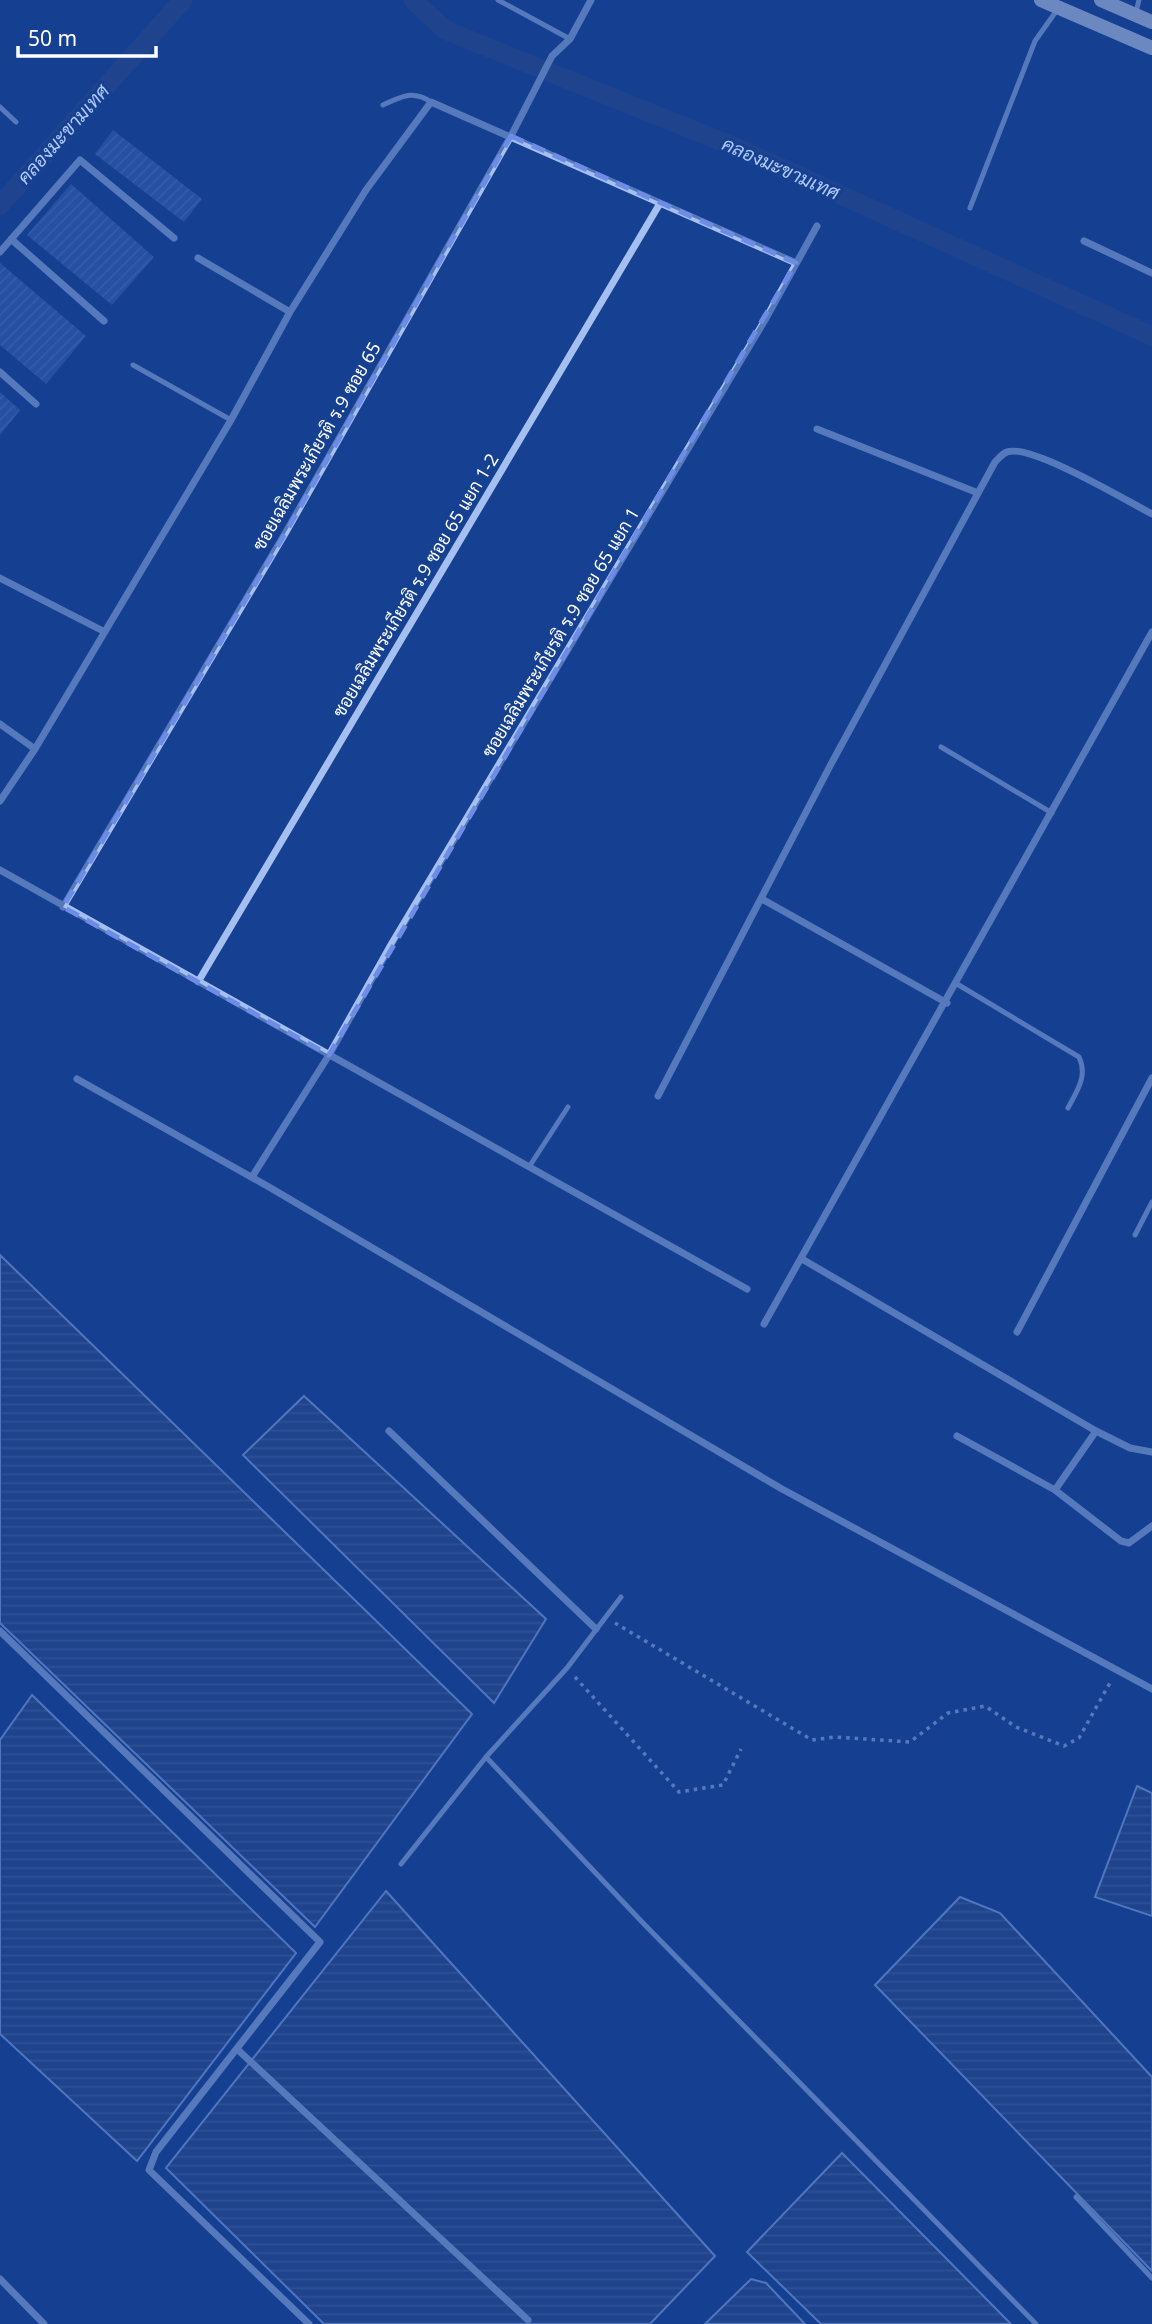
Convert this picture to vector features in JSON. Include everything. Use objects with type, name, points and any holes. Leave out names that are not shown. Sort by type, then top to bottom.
[{"type":"main road","points":[[1041,0],[1152,48]]},
{"type":"main road","points":[[1101,0],[1152,22]]},
{"type":"street","name":"ซอยเฉลิมพระเกียรติ ร.9 ซอย 65","points":[[63,907],[286,532],[511,136],[552,56],[569,39],[591,0]]},
{"type":"street","points":[[0,802],[35,749],[230,421],[290,312],[366,190],[431,102],[659,205],[796,263]]},
{"type":"street","points":[[0,252],[80,160],[174,238]]},
{"type":"street","name":"ซอยเฉลิมพระเกียรติ ร.9 ซอย 65 แยก 1-2","points":[[198,982],[659,205]]},
{"type":"street","name":"ซอยเฉลิมพระเกียรติ ร.9 ซอย 65 แยก 1","points":[[252,1177],[329,1055],[392,943],[817,226]]},
{"type":"street","points":[[11,239],[104,321]]},
{"type":"street","points":[[1084,241],[1152,272]]},
{"type":"street","points":[[198,258],[290,312]]},
{"type":"street","points":[[0,372],[36,404]]},
{"type":"street","points":[[817,429],[978,493]]},
{"type":"street","points":[[658,1096],[830,766],[995,462],[1007,452],[1022,451],[1049,461],[1152,514]]},
{"type":"street","points":[[0,578],[105,632]]},
{"type":"street","points":[[764,1324],[947,1003],[1152,632]]},
{"type":"street","points":[[0,724],[35,749]]},
{"type":"street","points":[[0,870],[747,1289]]},
{"type":"street","points":[[762,899],[947,1003]]},
{"type":"street","points":[[1017,1332],[1152,1078]]},
{"type":"street","points":[[77,1079],[252,1177],[782,1489],[1152,1689]]},
{"type":"street","points":[[802,1259],[1096,1431],[1130,1448],[1152,1452]]},
{"type":"street","points":[[389,1431],[597,1629]]},
{"type":"street","points":[[1055,1490],[1096,1431]]},
{"type":"street","points":[[957,1436],[1055,1490],[1121,1541],[1129,1543],[1152,1526]]},
{"type":"street","points":[[0,1631],[320,1942],[156,2152],[149,2170],[309,2324]]},
{"type":"street","points":[[237,2049],[528,2320]]},
{"type":"street","points":[[0,2279],[44,2324]]},
{"type":"lane","points":[[498,0],[569,39]]},
{"type":"lane","points":[[1136,15],[1139,0]]},
{"type":"lane","points":[[970,208],[1035,41],[1059,8]]},
{"type":"lane","points":[[383,105],[411,94],[419,94],[431,102]]},
{"type":"lane","points":[[0,107],[16,122]]},
{"type":"lane","points":[[133,365],[230,421]]},
{"type":"lane","points":[[941,747],[1052,813]]},
{"type":"lane","points":[[957,984],[1079,1057],[1084,1067],[1082,1082],[1068,1108]]},
{"type":"lane","points":[[529,1167],[568,1107]]},
{"type":"lane","points":[[1135,1236],[1152,1202]]},
{"type":"lane","points":[[401,1864],[486,1757],[566,1668],[621,1597]]},
{"type":"lane","points":[[486,1757],[643,1923],[1036,2324]]},
{"type":"lane","points":[[1076,2197],[1152,2278]]},
{"type":"path","points":[[605,1617],[812,1741],[835,1737],[910,1742],[948,1713],[985,1706],[1016,1727],[1064,1746],[1079,1738],[1117,1670]]},
{"type":"path","points":[[566,1668],[679,1792],[723,1786],[741,1749]]},
{"type":"highlighted area","points":[[511,136],[796,263],[329,1055],[63,907],[286,532]]},
{"type":"water","points":[[0,1255],[472,1714],[315,1927],[0,1623]]},
{"type":"water","points":[[304,1396],[546,1619],[494,1703],[243,1455]]},
{"type":"water","points":[[32,1695],[296,1953],[137,2161],[0,2034],[0,1740]]},
{"type":"water","points":[[1137,1786],[1152,1793],[1152,1916],[1095,1897]]},
{"type":"water","points":[[386,1891],[715,2256],[650,2324],[324,2324],[166,2168]]},
{"type":"water","points":[[960,1897],[1000,1913],[1152,2077],[1152,2271],[875,1985]]},
{"type":"water","points":[[842,2153],[1011,2324],[821,2324],[747,2252]]},
{"type":"water","points":[[751,2279],[766,2283],[805,2324],[705,2324]]},
{"type":"building","points":[[113,130],[202,199],[184,222],[95,154]]},
{"type":"building","points":[[71,184],[154,257],[112,305],[27,235]]},
{"type":"building","points":[[0,263],[86,336],[46,384],[0,345]]},
{"type":"building","points":[[0,392],[20,410],[0,435]]},
{"type":"waterway","name":"คลองมะขามเทศ","points":[[0,205],[183,0]]},
{"type":"waterway","name":"คลองมะขามเทศ","points":[[413,0],[445,30],[735,147],[1152,336]]}]
